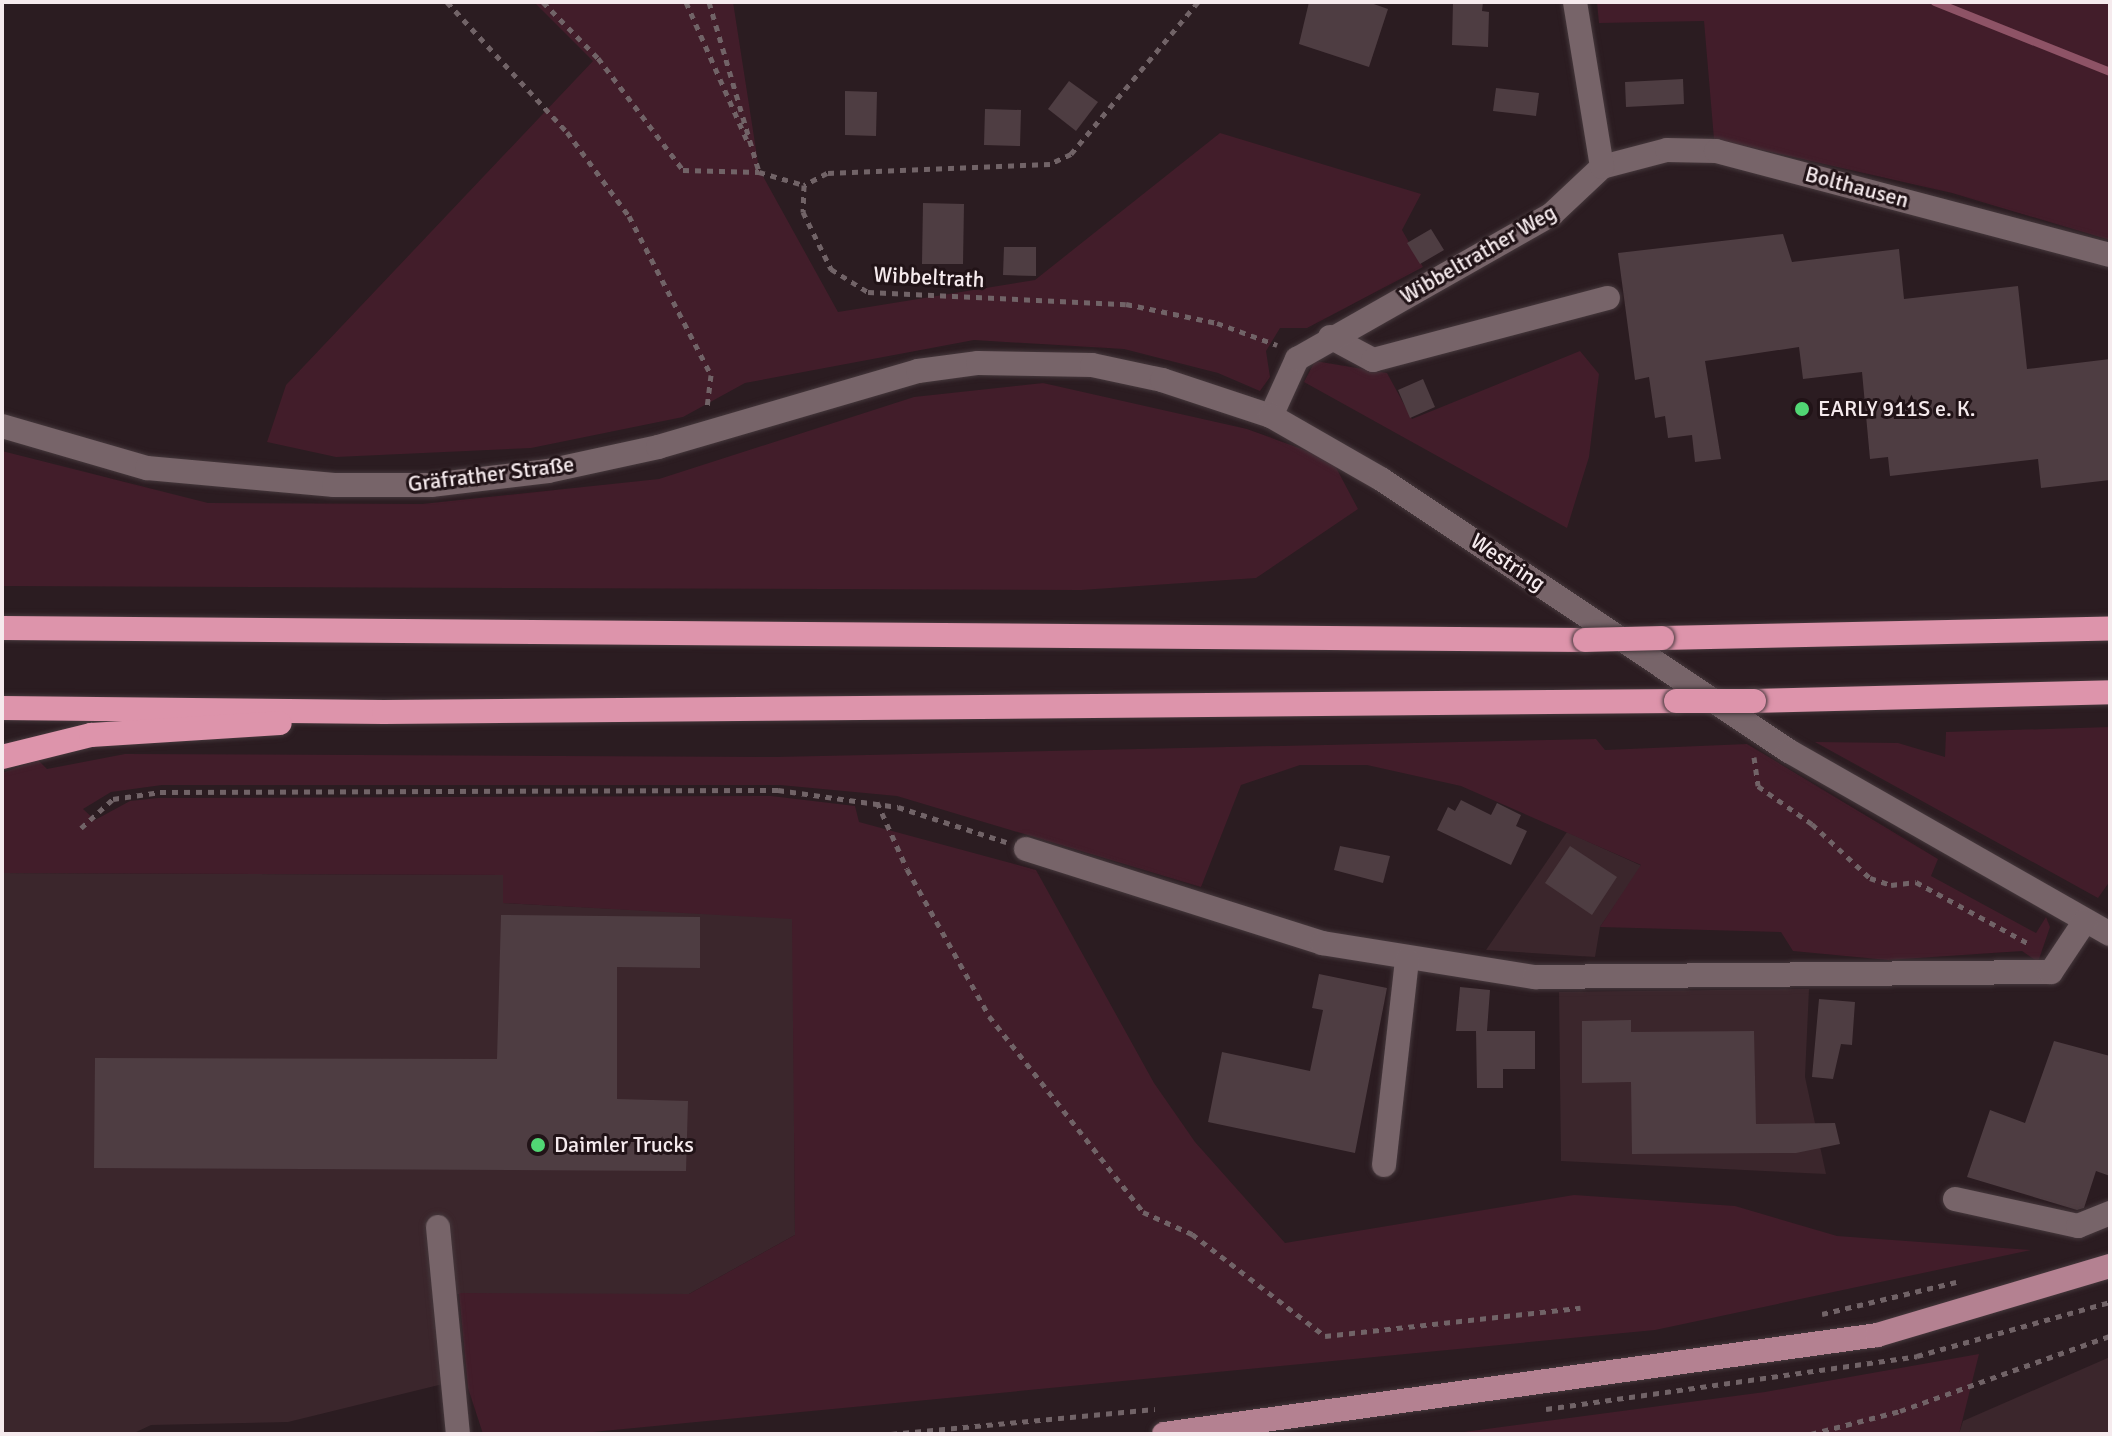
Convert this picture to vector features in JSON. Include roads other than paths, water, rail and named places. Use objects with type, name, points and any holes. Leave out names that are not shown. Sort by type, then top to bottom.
[{"type":"highway","points":[[2,628],[1585,640],[2110,629]]},
{"type":"highway","points":[[2,708],[384,712],[1754,701],[2110,692]]},
{"type":"highway","points":[[2,757],[91,735],[193,733],[384,712]]},
{"type":"main road","points":[[1164,1434],[1877,1335],[2110,1266]]},
{"type":"street","points":[[1575,2],[1602,167]]},
{"type":"street","name":"Bolthausen","points":[[1602,167],[1667,150],[1716,151],[2110,255]]},
{"type":"street","name":"Wibbeltrather Weg","points":[[1271,416],[1297,359],[1330,337],[1552,214],[1602,167]]},
{"type":"street","points":[[1330,337],[1373,360],[1608,298]]},
{"type":"street","name":"Westring","points":[[878,379],[978,363],[1092,365],[1206,392],[1271,416],[1432,511],[1755,728],[1874,803],[2103,926],[2051,972],[1944,977],[1535,977],[1407,959]]},
{"type":"street","name":"Gräfrather Straße","points":[[2,426],[147,468],[334,485],[431,485],[548,471],[702,421],[769,415],[878,379]]},
{"type":"street","points":[[1026,849],[1322,943],[1407,959],[1384,1165]]},
{"type":"street","points":[[1955,1199],[2078,1226],[2110,1213]]},
{"type":"street","points":[[438,1227],[458,1434]]},
{"type":"waterway","points":[[1935,2],[2110,72]]},
{"type":"place","name":"EARLY 911S e. K.","points":[[1802,409]]},
{"type":"place","name":"Daimler Trucks","points":[[538,1145]]}]
